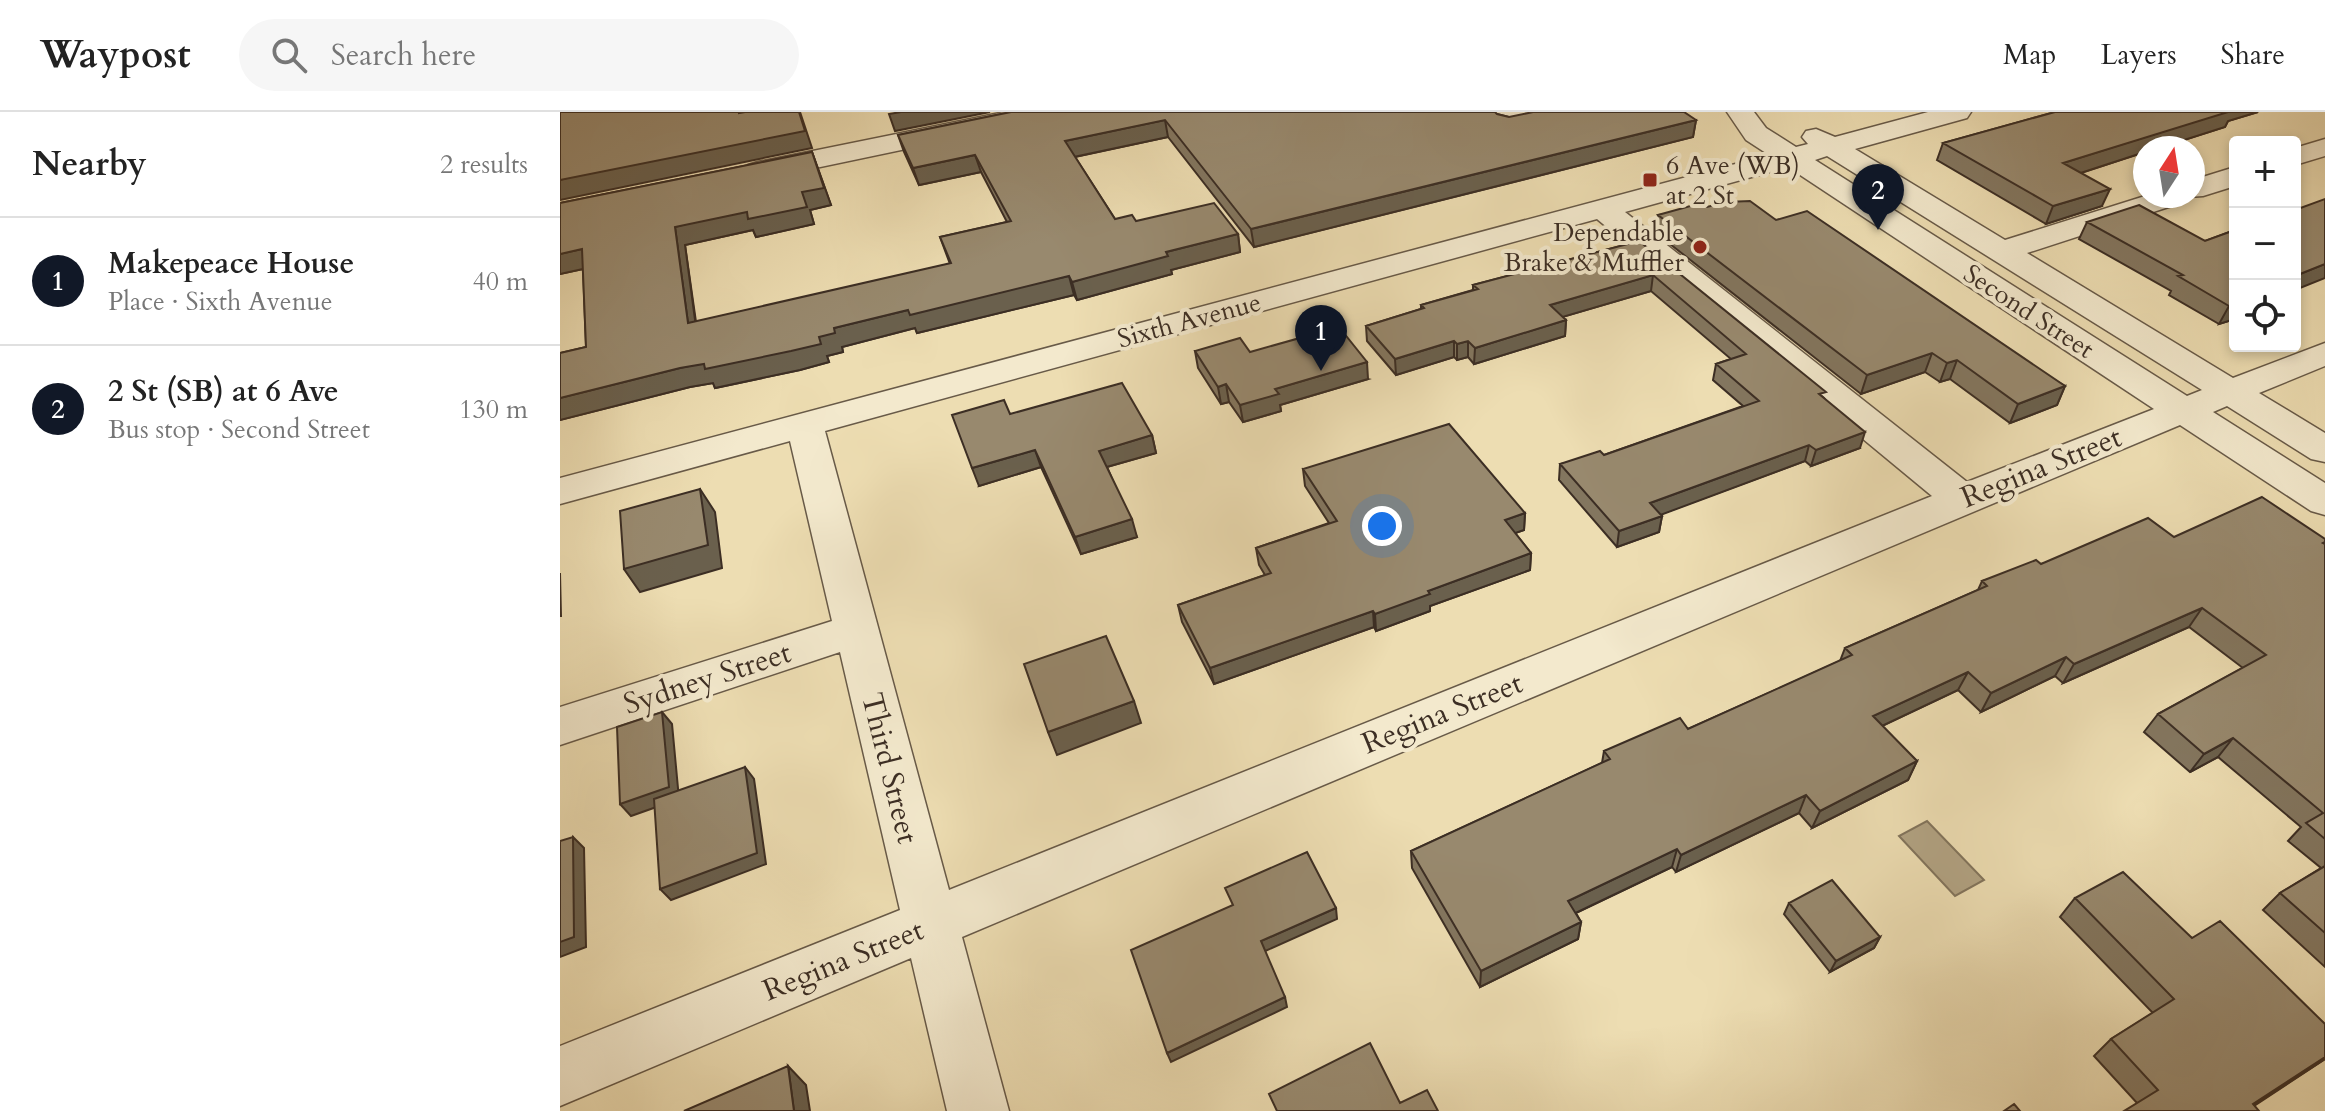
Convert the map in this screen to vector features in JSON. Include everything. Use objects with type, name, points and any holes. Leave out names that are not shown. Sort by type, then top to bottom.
[{"type":"street","points":[[732,176],[1044,112]]},
{"type":"street","points":[[1495,112],[1509,123],[1557,112]]},
{"type":"street","name":"Second Street","points":[[1740,112],[1756,134],[2325,502]]},
{"type":"street","name":"Sixth Avenue","points":[[560,491],[1958,112]]},
{"type":"street","name":"Second Street","points":[[1778,117],[1831,146],[2325,450]]},
{"type":"street","points":[[2301,155],[2325,147]]},
{"type":"street","points":[[2205,186],[2229,178]]},
{"type":"street","points":[[1602,208],[1962,499]]},
{"type":"street","points":[[2002,251],[2136,208]]},
{"type":"street","name":"Regina Street","points":[[560,1076],[1962,499],[2325,354]]},
{"type":"street","name":"Third Street","points":[[805,425],[978,1111]]},
{"type":"street","name":"Sydney Street","points":[[560,726],[855,630]]},
{"type":"shaded area","points":[[1927,821],[1984,880],[1955,896],[1899,836]]},
{"type":"building","points":[[560,112],[799,112],[805,131],[560,180]]},
{"type":"building","points":[[1011,112],[1495,112],[1509,117],[1533,112],[1684,112],[1696,120],[1251,229],[1165,120],[1065,141],[1115,219],[1132,215],[1136,221],[1214,203],[1238,234],[1166,252],[1168,256],[1072,282],[1069,276],[910,315],[908,310],[834,328],[835,333],[819,337],[821,344],[705,369],[704,364],[680,368],[560,398],[560,353],[586,347],[582,249],[560,254],[560,203],[812,152],[824,188],[802,192],[807,207],[748,219],[747,212],[675,227],[688,323],[951,263],[940,237],[1011,221],[975,155],[913,168],[898,135]]},
{"type":"building","points":[[2055,112],[2228,112],[2150,136],[2133,136],[2133,141],[2063,163],[2110,189],[2053,206],[1943,143]]},
{"type":"building","points":[[2325,199],[2325,264],[2301,274],[2301,208]]},
{"type":"building","points":[[1750,201],[1776,220],[1807,211],[2065,386],[2018,404],[1957,360],[1947,363],[1932,353],[1867,375],[1658,215],[1701,203],[1707,207]]},
{"type":"building","points":[[2133,207],[2144,208],[2205,241],[2229,232],[2229,306],[2178,276],[2183,275],[2087,222]]},
{"type":"building","points":[[1639,241],[1826,392],[1819,394],[1865,432],[1816,450],[1809,445],[1650,503],[1662,516],[1619,531],[1560,464],[1600,451],[1604,455],[1759,401],[1716,364],[1746,354],[1653,275],[1550,305],[1566,320],[1475,348],[1468,341],[1457,344],[1454,341],[1395,359],[1366,326],[1424,308],[1421,305],[1478,289],[1473,285]]},
{"type":"building","points":[[1339,327],[1367,362],[1275,389],[1279,394],[1240,405],[1226,384],[1218,387],[1195,351],[1240,338],[1250,352]]},
{"type":"building","points":[[1122,383],[1152,435],[1099,451],[1132,519],[1075,537],[1035,450],[972,468],[952,415],[1004,400],[1010,414]]},
{"type":"building","points":[[1449,424],[1525,513],[1505,520],[1531,553],[1375,614],[1373,611],[1210,668],[1178,605],[1271,573],[1256,548],[1337,521],[1303,469]]},
{"type":"building","points":[[700,489],[708,545],[624,569],[620,511]]},
{"type":"building","points":[[2262,497],[2325,539],[2325,839],[2306,823],[2323,813],[2233,738],[2204,754],[2158,714],[2266,655],[2202,608],[2074,664],[2066,657],[1991,693],[1968,672],[1873,716],[1917,761],[1820,811],[1806,795],[1681,855],[1677,849],[1568,901],[1581,922],[1481,971],[1411,851],[1610,759],[1604,751],[1680,718],[1688,729],[1852,655],[1845,648],[1987,586],[1982,581],[2036,560],[2041,564],[2148,518],[2174,537]]},
{"type":"building","points":[[1106,636],[1134,701],[1048,732],[1024,664]]},
{"type":"building","points":[[662,712],[669,787],[620,804],[617,727]]},
{"type":"building","points":[[745,767],[757,853],[660,889],[654,799]]},
{"type":"building","points":[[573,837],[574,937],[560,942],[560,841]]},
{"type":"building","points":[[1307,852],[1336,908],[1261,941],[1285,997],[1167,1053],[1131,950],[1233,905],[1225,888]]},
{"type":"building","points":[[2325,866],[2325,933],[2280,893]]},
{"type":"building","points":[[2123,872],[2192,938],[2220,921],[2325,1024],[2325,1057],[2253,1104],[2259,1111],[2124,1111],[2158,1090],[2111,1039],[2174,999],[2075,898]]},
{"type":"building","points":[[1832,880],[1880,937],[1836,961],[1789,903]]},
{"type":"building","points":[[1370,1043],[1400,1103],[1427,1090],[1438,1111],[1277,1111],[1269,1094]]},
{"type":"building","points":[[788,1066],[794,1111],[684,1111]]},
{"type":"building","points":[[2014,1104],[2020,1111],[2004,1111]]},
{"type":"place","name":"6 Ave (WB) at 2 St","points":[[1650,180]]},
{"type":"place","name":"2 St (SB) at 6 Ave","points":[[1878,230]]},
{"type":"place","name":"Dependable Brake & Muffler","points":[[1700,247]]},
{"type":"place","name":"Makepeace House","points":[[1321,371]]}]
